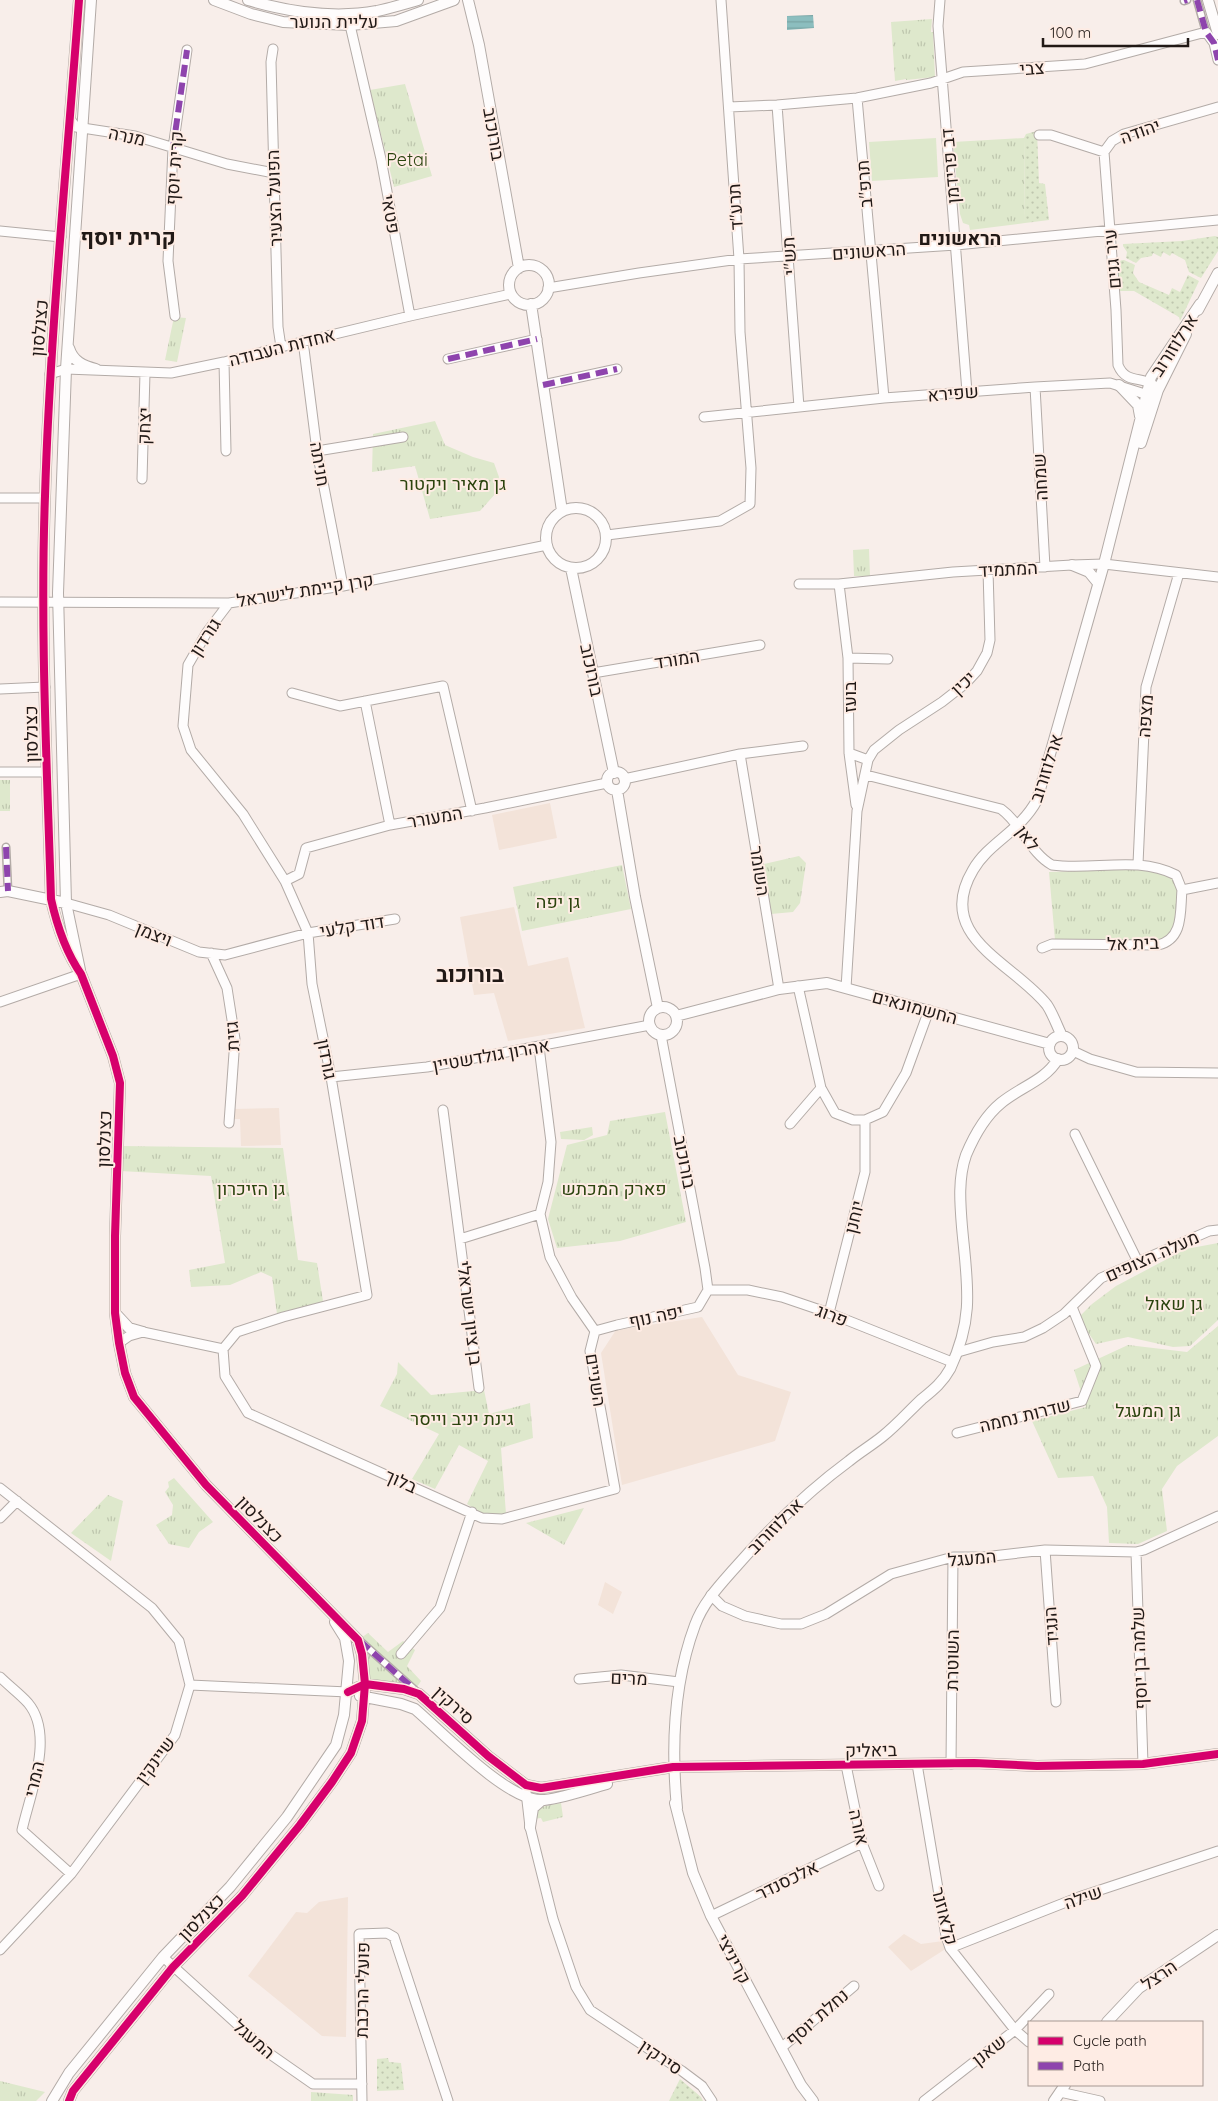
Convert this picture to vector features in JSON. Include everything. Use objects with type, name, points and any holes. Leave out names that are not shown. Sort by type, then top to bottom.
[{"type":"street","name":"כצנלסון","points":[[69,2101],[73,2091],[174,1967],[242,1896],[300,1825],[332,1782],[351,1752],[362,1720],[365,1698],[362,1654],[358,1640],[206,1484],[134,1397],[125,1373],[119,1343],[116,1314],[115,1236],[120,1082],[113,1056],[80,974],[59,932],[51,899],[47,772],[44,602],[45,498],[50,374],[79,0]]},
{"type":"street","name":"כצנלסון","points":[[80,974],[66,903],[58,602],[60,495],[66,369],[91,0]]},
{"type":"street","name":"עליית הנוער","points":[[214,0],[251,14],[283,22],[350,25],[396,20],[454,0]]},
{"type":"street","name":"עליית הנוער","points":[[248,0],[275,8],[312,14],[329,14],[375,11],[418,0]]},
{"type":"street","name":"בורוכוב","points":[[468,0],[479,45],[519,268]]},
{"type":"street","name":"תרע\"ד","points":[[721,0],[739,259],[740,332],[746,413]]},
{"type":"street","name":"דב פרידמן","points":[[940,0],[938,26],[967,392]]},
{"type":"street","points":[[1196,0],[1206,32],[1214,43],[1218,60]]},
{"type":"street","points":[[1208,0],[1218,34]]},
{"type":"street","name":"פטאי","points":[[350,25],[381,159],[410,316]]},
{"type":"street","name":"צבי","points":[[857,98],[931,83],[963,72],[1085,64],[1206,32]]},
{"type":"street","name":"הפועל הצעיר","points":[[273,49],[271,62],[278,326],[281,346]]},
{"type":"street","name":"קרית יוסף","points":[[175,316],[168,261],[173,148],[187,50]]},
{"type":"street","points":[[729,107],[777,106],[857,98]]},
{"type":"street","name":"תרפ\"ב","points":[[857,98],[884,398]]},
{"type":"street","name":"תש\"י","points":[[777,106],[799,407]]},
{"type":"street","name":"יהודה","points":[[1039,135],[1051,135],[1104,152],[1112,141],[1124,134],[1218,107]]},
{"type":"street","name":"מנרה","points":[[70,119],[76,127],[135,136],[227,164],[274,173]]},
{"type":"street","name":"עיר גנים","points":[[1104,152],[1116,310],[1118,375],[1114,384]]},
{"type":"street","name":"הראשונים","points":[[548,288],[739,259],[956,245],[1218,220]]},
{"type":"street","points":[[0,231],[61,237]]},
{"type":"street","points":[[532,265],[544,272],[548,281],[548,288],[543,298],[531,304],[521,303],[511,294],[510,279],[519,268],[532,265]]},
{"type":"street","name":"ארלוזורוב","points":[[1062,1036],[1047,1006],[1016,976],[985,951],[974,937],[963,914],[965,886],[973,869],[989,851],[1030,814],[1043,784],[1104,564],[1140,418],[1218,273]]},
{"type":"street","name":"אחדות העבודה","points":[[50,374],[66,369],[170,373],[511,294]]},
{"type":"street","points":[[531,304],[562,510]]},
{"type":"street","name":"ארלוזורוב","points":[[1120,503],[1135,466],[1153,392],[1150,382],[1170,348],[1200,304]]},
{"type":"street","points":[[448,359],[537,339]]},
{"type":"street","points":[[68,341],[70,351],[76,361],[96,369]]},
{"type":"street","name":"חניתה","points":[[303,341],[317,451],[343,586]]},
{"type":"street","points":[[224,362],[226,451]]},
{"type":"street","points":[[1118,365],[1121,373],[1133,380],[1150,382]]},
{"type":"street","points":[[543,385],[617,369]]},
{"type":"street","name":"יצחק","points":[[142,479],[145,373]]},
{"type":"street","points":[[1114,384],[1138,405],[1140,418]]},
{"type":"street","name":"שפירא","points":[[704,417],[884,398],[1035,387],[1114,384],[1153,392]]},
{"type":"street","name":"שמחה","points":[[1035,387],[1045,567]]},
{"type":"street","points":[[607,535],[720,521],[750,504],[751,468],[746,413]]},
{"type":"street","points":[[317,451],[403,437]]},
{"type":"street","points":[[0,498],[45,498]]},
{"type":"street","points":[[582,507],[599,517],[607,535],[603,553],[597,560],[580,568],[571,568],[556,560],[547,546],[546,535],[548,525],[562,510],[582,507]]},
{"type":"street","name":"קרן קיימת לישראל","points":[[0,602],[229,602],[343,586],[547,546]]},
{"type":"street","name":"המתמיד","points":[[799,584],[839,584],[988,570],[1104,564],[1218,576]]},
{"type":"street","points":[[1072,565],[1089,572],[1098,584]]},
{"type":"street","name":"בורוכוב","points":[[571,568],[614,772]]},
{"type":"street","name":"יכין","points":[[868,760],[874,750],[892,735],[942,702],[965,684],[977,671],[987,653],[990,640],[988,570]]},
{"type":"street","name":"מצפה","points":[[1138,864],[1146,687],[1178,573]]},
{"type":"street","name":"בועז","points":[[839,584],[848,658],[849,753],[857,811]]},
{"type":"street","name":"גורדון","points":[[223,1350],[237,1332],[283,1317],[367,1295],[331,1076],[312,984],[308,933],[285,881],[243,814],[192,750],[183,726],[188,665],[207,632],[229,602]]},
{"type":"street","name":"המורד","points":[[593,673],[760,645]]},
{"type":"street","points":[[848,658],[888,660]]},
{"type":"street","points":[[292,693],[340,706],[443,686],[472,811]]},
{"type":"street","points":[[0,689],[45,687]]},
{"type":"street","points":[[365,701],[390,825]]},
{"type":"street","points":[[624,779],[740,754],[803,746]]},
{"type":"street","points":[[849,753],[868,760],[866,775]]},
{"type":"street","name":"השומר","points":[[740,754],[779,989]]},
{"type":"street","points":[[0,772],[47,772]]},
{"type":"street","points":[[614,772],[619,773],[624,779],[623,785],[617,790],[610,787],[607,783],[609,775],[614,772]]},
{"type":"street","name":"בועז","points":[[846,988],[857,811],[866,775]]},
{"type":"street","name":"לאן","points":[[866,775],[991,806],[1009,815],[1043,858],[1052,865],[1138,864],[1158,867],[1176,875],[1182,890]]},
{"type":"street","name":"המעורר","points":[[285,881],[299,874],[306,848],[390,825],[472,811],[607,783]]},
{"type":"street","points":[[617,790],[635,897],[658,1008]]},
{"type":"street","points":[[4,892],[6,847]]},
{"type":"street","points":[[1182,890],[1218,883]]},
{"type":"street","name":"בית אל","points":[[1042,948],[1052,944],[1158,945],[1166,943],[1174,937],[1178,930],[1182,890]]},
{"type":"street","name":"ויצמן","points":[[4,892],[51,899],[109,915],[199,952],[225,955],[308,933]]},
{"type":"street","name":"דוד קלעי","points":[[308,933],[396,919]]},
{"type":"street","name":"גזית","points":[[210,953],[227,988],[235,1039],[229,1123]]},
{"type":"street","points":[[0,1002],[80,974]]},
{"type":"street","name":"החשמונאים","points":[[779,989],[827,983],[1050,1044]]},
{"type":"street","points":[[798,986],[821,1088],[835,1113],[853,1120],[866,1120],[883,1112],[906,1073],[929,1010]]},
{"type":"street","points":[[676,1016],[779,989]]},
{"type":"street","points":[[658,1008],[669,1008],[676,1016],[677,1021],[674,1030],[666,1035],[661,1035],[654,1031],[650,1025],[652,1013],[658,1008]]},
{"type":"street","name":"אהרון גולדשטיין","points":[[331,1076],[427,1067],[650,1025]]},
{"type":"street","name":"בורוכוב","points":[[661,1035],[708,1290]]},
{"type":"street","points":[[1062,1036],[1072,1043],[1073,1051],[1069,1057],[1058,1059],[1050,1051],[1050,1044],[1055,1038],[1062,1036]]},
{"type":"street","name":"השניים","points":[[472,1512],[482,1518],[502,1519],[615,1489],[590,1351],[595,1331],[572,1298],[550,1257],[540,1214],[548,1182],[550,1142],[538,1047]]},
{"type":"street","points":[[1073,1051],[1090,1059],[1136,1072],[1218,1073]]},
{"type":"street","name":"ארלוזורוב","points":[[670,1768],[671,1705],[694,1625],[711,1595],[763,1536],[824,1479],[884,1435],[943,1380],[958,1352],[968,1312],[960,1195],[961,1175],[966,1157],[975,1137],[988,1116],[1002,1102],[1040,1079],[1051,1070],[1058,1059]]},
{"type":"street","points":[[790,1124],[821,1088]]},
{"type":"street","name":"בן ציון ישראלי","points":[[443,1110],[479,1388]]},
{"type":"street","name":"יוחנן","points":[[829,1313],[865,1172],[866,1120]]},
{"type":"street","points":[[1075,1134],[1138,1262]]},
{"type":"street","name":"בן ציון ישראלי","points":[[460,1239],[540,1214]]},
{"type":"street","name":"מעלה הצופים","points":[[958,1352],[993,1342],[1024,1337],[1043,1328],[1064,1314],[1101,1278],[1209,1231],[1218,1230]]},
{"type":"street","name":"פרוג","points":[[708,1290],[748,1290],[782,1297],[829,1313],[952,1362]]},
{"type":"street","name":"יפה נוף","points":[[595,1331],[698,1307],[708,1290]]},
{"type":"street","name":"שדרות נחמה","points":[[957,1433],[1082,1401],[1096,1366],[1072,1307]]},
{"type":"street","points":[[116,1314],[129,1328],[223,1350]]},
{"type":"street","points":[[119,1343],[129,1336],[143,1332]]},
{"type":"street","name":"בלוך","points":[[223,1350],[225,1376],[248,1413],[472,1512]]},
{"type":"street","points":[[0,1488],[152,1608],[179,1641],[190,1685]]},
{"type":"street","points":[[0,1518],[17,1501]]},
{"type":"street","points":[[401,1654],[440,1608],[472,1512]]},
{"type":"street","name":"המעגל","points":[[711,1595],[722,1606],[745,1616],[781,1624],[801,1624],[826,1614],[891,1574],[953,1557],[984,1557],[1046,1550],[1136,1552],[1218,1516]]},
{"type":"street","name":"הנגיד","points":[[1046,1550],[1056,1702]]},
{"type":"street","name":"שלמה בן יוסף","points":[[1136,1552],[1142,1764]]},
{"type":"street","name":"השוטרת","points":[[951,1764],[953,1557]]},
{"type":"street","name":"כצנלסון","points":[[52,2101],[69,2073],[163,1957],[230,1887],[288,1817],[336,1745],[348,1692],[350,1661],[345,1638],[330,1612]]},
{"type":"street","name":"סירקין","points":[[358,1640],[488,1756],[526,1785],[530,1827],[552,1919],[576,1987],[590,2010],[689,2076],[702,2086],[712,2101]]},
{"type":"street","name":"מרים","points":[[579,1679],[620,1675],[678,1686]]},
{"type":"street","name":"המרי","points":[[0,1677],[29,1704],[41,1729],[40,1752],[22,1830],[71,1874]]},
{"type":"street","name":"סירקין","points":[[348,1692],[365,1684],[404,1688],[419,1694]]},
{"type":"street","name":"סירקין","points":[[190,1685],[348,1692],[365,1698],[401,1704],[416,1709],[494,1779],[526,1798]]},
{"type":"street","name":"שיינקין","points":[[0,1950],[71,1874],[175,1735],[190,1685]]},
{"type":"street","name":"ביאליק","points":[[526,1785],[540,1788],[670,1768],[917,1764],[1037,1766],[1142,1764],[1218,1754]]},
{"type":"street","name":"קלאוזנר","points":[[917,1764],[946,1936],[950,1948],[1015,2030],[1028,2041]]},
{"type":"street","name":"אורה","points":[[846,1765],[862,1844],[879,1886]]},
{"type":"street","name":"ביאליק","points":[[526,1798],[542,1800],[670,1768]]},
{"type":"street","name":"קריניצי","points":[[670,1768],[677,1808],[693,1873],[711,1916],[801,2085],[813,2101]]},
{"type":"street","points":[[530,1827],[533,1808],[542,1800]]},
{"type":"street","name":"אלכסנדר","points":[[711,1916],[862,1844]]},
{"type":"street","name":"שילה","points":[[950,1948],[1079,1897],[1218,1850]]},
{"type":"street","name":"פועלי הרכבת","points":[[362,2101],[359,1934],[387,1933],[394,1937],[448,2101]]},
{"type":"street","name":"הרצל","points":[[1108,2021],[1139,1988],[1218,1934]]},
{"type":"street","name":"המעגל","points":[[163,1957],[270,2054],[313,2084],[362,2084]]},
{"type":"street","name":"נחלת יוסף","points":[[781,2048],[854,1986]]},
{"type":"street","name":"שאנן","points":[[924,2101],[1015,2030],[1049,1994]]},
{"type":"street","points":[[1060,2093],[1100,2101]]},
{"type":"shaded area","points":[[550,803],[557,838],[499,850],[492,815]]},
{"type":"shaded area","points":[[514,907],[528,966],[568,957],[585,1028],[508,1041],[494,993],[474,995],[460,917]]},
{"type":"shaded area","points":[[279,1108],[281,1145],[241,1146],[240,1119],[234,1119],[233,1109]]},
{"type":"shaded area","points":[[702,1317],[738,1375],[791,1392],[775,1441],[622,1485],[601,1353],[616,1330]]},
{"type":"shaded area","points":[[605,1582],[622,1592],[613,1614],[598,1605]]},
{"type":"shaded area","points":[[348,1897],[346,2037],[322,2036],[248,1976],[296,1912],[307,1913],[319,1902]]},
{"type":"shaded area","points":[[904,1934],[921,1944],[943,1941],[947,1948],[911,1971],[888,1947]]},
{"type":"green space","points":[[932,19],[931,32],[933,32],[935,77],[895,81],[891,22]]},
{"type":"green space","name":"Petai","points":[[405,84],[432,176],[394,187],[370,90]]},
{"type":"green space","points":[[1037,131],[1039,183],[1045,184],[1049,220],[1025,223],[1024,138],[1026,134]]},
{"type":"green space","points":[[936,138],[938,177],[872,181],[869,142]]},
{"type":"green space","points":[[1024,138],[1025,223],[970,230],[969,225],[963,223],[960,214],[953,142]]},
{"type":"green space","points":[[1218,237],[1218,251],[1201,278],[1189,272],[1185,260],[1172,253],[1170,256],[1163,252],[1161,257],[1153,253],[1152,256],[1141,258],[1136,263],[1126,258],[1127,252],[1123,246],[1123,244],[1182,241]]},
{"type":"green space","points":[[1124,260],[1135,265],[1133,273],[1139,282],[1169,295],[1172,288],[1180,292],[1188,275],[1199,281],[1180,321],[1179,317],[1134,291],[1120,291],[1117,261]]},
{"type":"green space","points":[[174,317],[186,318],[177,362],[165,360]]},
{"type":"green space","name":"גן מאיר ויקטור","points":[[435,421],[445,445],[473,457],[494,463],[499,477],[496,493],[480,511],[430,519],[415,466],[372,472],[373,434]]},
{"type":"green space","points":[[869,549],[870,576],[854,576],[853,550]]},
{"type":"green space","points":[[0,780],[10,780],[10,811],[0,811]]},
{"type":"green space","points":[[799,856],[806,863],[800,903],[793,912],[771,914],[764,864]]},
{"type":"green space","name":"גן יפה","points":[[622,865],[631,909],[522,931],[513,887]]},
{"type":"green space","points":[[1138,869],[1166,874],[1176,883],[1178,906],[1175,929],[1158,943],[1055,940],[1049,872]]},
{"type":"green space","name":"פארק המכתש","points":[[665,1112],[686,1222],[620,1241],[557,1248],[548,1219],[567,1145],[607,1135],[610,1121]]},
{"type":"green space","points":[[592,1127],[593,1135],[584,1140],[561,1139],[560,1132]]},
{"type":"green space","name":"גן הזיכרון","points":[[122,1146],[283,1148],[298,1260],[317,1263],[323,1301],[316,1309],[277,1314],[272,1277],[261,1272],[230,1285],[191,1287],[189,1270],[225,1263],[211,1176],[120,1171]]},
{"type":"green space","name":"גן שאול","points":[[1218,1243],[1218,1320],[1190,1346],[1173,1347],[1128,1337],[1096,1344],[1078,1318],[1092,1304],[1116,1286],[1186,1249]]},
{"type":"green space","name":"גן המעגל","points":[[1218,1326],[1218,1436],[1177,1466],[1162,1489],[1167,1531],[1138,1544],[1109,1543],[1107,1507],[1093,1476],[1058,1478],[1032,1421],[1086,1407],[1074,1370],[1128,1345],[1187,1352]]},
{"type":"green space","name":"גינת יניב וייסר","points":[[398,1362],[431,1395],[484,1390],[489,1414],[530,1403],[533,1438],[501,1448],[506,1514],[484,1515],[467,1504],[488,1461],[459,1445],[435,1489],[412,1479],[439,1434],[380,1406],[397,1374]]},
{"type":"green space","points":[[174,1478],[213,1522],[199,1532],[189,1548],[169,1544],[156,1525],[172,1515],[173,1505],[165,1492],[169,1487],[168,1482]]},
{"type":"green space","points":[[108,1495],[123,1501],[111,1561],[71,1533]]},
{"type":"green space","points":[[584,1508],[564,1545],[526,1523]]},
{"type":"green space","points":[[368,1633],[388,1652],[403,1641],[415,1650],[407,1666],[421,1681],[415,1690],[365,1684],[358,1640]]},
{"type":"green space","points":[[561,1803],[563,1817],[543,1822],[541,1818],[533,1819],[534,1813],[541,1807]]},
{"type":"green space","points":[[388,2058],[389,2062],[401,2063],[404,2090],[377,2091],[377,2059]]},
{"type":"green space","points":[[680,2079],[701,2097],[703,2101],[669,2101]]},
{"type":"green space","points":[[0,2081],[45,2092],[36,2101],[0,2101]]},
{"type":"green space","points":[[311,2092],[353,2095],[353,2101],[311,2101]]},
{"type":"water","points":[[813,15],[814,28],[787,30],[787,16]]},
{"type":"marked path","points":[[1197,0],[1206,32],[1214,43],[1218,60]]},
{"type":"marked path","points":[[173,148],[187,50]]},
{"type":"marked path","points":[[448,359],[537,339]]},
{"type":"marked path","points":[[543,385],[617,369]]},
{"type":"marked path","points":[[6,847],[8,891]]},
{"type":"marked path","points":[[360,1641],[414,1689]]},
{"type":"cycle path","points":[[69,2101],[73,2091],[173,1967],[242,1896],[300,1825],[332,1782],[351,1753],[362,1721],[365,1684],[362,1654],[358,1640],[206,1485],[134,1397],[125,1373],[119,1343],[115,1313],[115,1236],[120,1083],[113,1056],[81,974],[62,938],[51,899],[46,748],[43,597],[47,434],[79,0]]},
{"type":"cycle path","points":[[348,1692],[365,1684],[404,1689],[419,1694],[488,1756],[526,1785],[541,1788],[673,1767],[974,1763],[1037,1766],[1143,1764],[1218,1754]]},
{"type":"district","name":"קרית יוסף","points":[[128,237]]},
{"type":"district","name":"הראשונים","points":[[960,238]]},
{"type":"district","name":"בורוכוב","points":[[470,974]]}]
